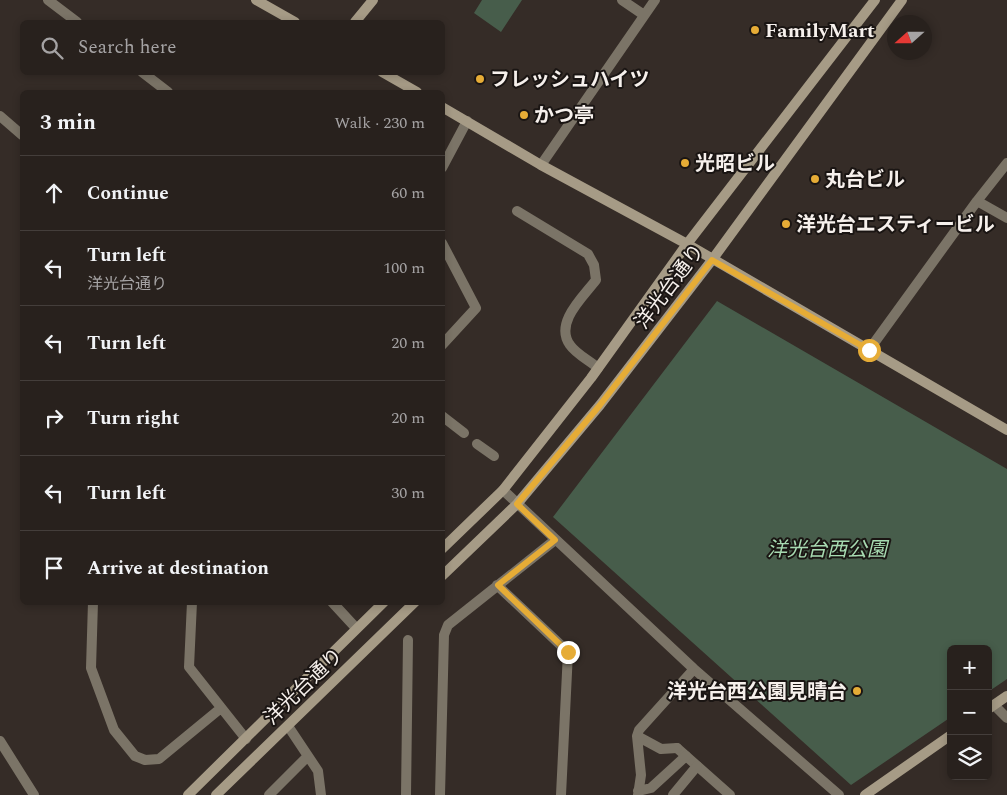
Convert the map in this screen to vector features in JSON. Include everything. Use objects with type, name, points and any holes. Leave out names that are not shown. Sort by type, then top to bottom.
[{"type":"street","points":[[48,0],[74,20]]},
{"type":"street","points":[[256,0],[291,20]]},
{"type":"street","points":[[357,20],[373,0]]},
{"type":"street","points":[[622,0],[644,15]]},
{"type":"street","points":[[541,165],[655,0]]},
{"type":"street","name":"洋光台通り","points":[[445,546],[502,490],[598,368],[687,244],[875,0]]},
{"type":"street","name":"洋光台通り","points":[[445,573],[517,504],[600,405],[712,260],[902,0]]},
{"type":"street","points":[[146,75],[165,90]]},
{"type":"street","points":[[387,75],[414,90]]},
{"type":"street","points":[[445,109],[541,165],[687,244],[1007,430]]},
{"type":"street","points":[[0,116],[20,133]]},
{"type":"street","points":[[445,162],[467,121]]},
{"type":"street","points":[[869,350],[977,201],[1007,163]]},
{"type":"street","points":[[977,201],[1007,218]]},
{"type":"street","points":[[517,212],[588,254],[594,265],[596,280],[565,322],[565,332],[570,345],[598,368]]},
{"type":"street","points":[[445,249],[476,308],[445,343]]},
{"type":"street","points":[[445,418],[464,433]]},
{"type":"street","points":[[477,444],[494,456]]},
{"type":"street","points":[[502,490],[694,669],[840,795]]},
{"type":"street","points":[[440,795],[444,635],[448,625],[555,540]]},
{"type":"street","points":[[498,585],[568,652],[561,795]]},
{"type":"street","points":[[93,605],[91,668],[114,730],[135,756],[145,760],[159,759],[221,708]]},
{"type":"street","points":[[192,605],[189,667],[246,739]]},
{"type":"street","points":[[335,605],[356,628]]},
{"type":"street","name":"洋光台通り","points":[[188,795],[381,605]]},
{"type":"street","name":"洋光台通り","points":[[216,795],[412,605]]},
{"type":"street","points":[[406,795],[408,640]]},
{"type":"street","points":[[638,793],[641,775],[637,736],[639,730],[694,669]]},
{"type":"street","points":[[992,706],[1007,696]]},
{"type":"street","points":[[992,708],[1007,718]]},
{"type":"street","points":[[288,726],[318,772],[321,795]]},
{"type":"street","points":[[637,736],[661,749],[677,748],[730,795]]},
{"type":"street","points":[[864,795],[947,738]]},
{"type":"street","points":[[0,741],[34,795]]},
{"type":"street","points":[[269,795],[308,756]]},
{"type":"street","points":[[638,793],[651,788],[686,756]]},
{"type":"street","points":[[673,795],[697,766]]},
{"type":"green space","points":[[482,0],[522,0],[501,32],[474,13]]},
{"type":"green space","name":"洋光台西公園","points":[[717,301],[1007,469],[1007,679],[992,689],[992,645],[947,645],[947,720],[851,785],[553,517]]},
{"type":"place","name":"FamilyMart","points":[[755,30]]},
{"type":"place","name":"フレッシュハイツ","points":[[480,79]]},
{"type":"place","name":"かつ亭","points":[[524,115]]},
{"type":"place","name":"光昭ビル","points":[[685,163]]},
{"type":"place","name":"丸台ビル","points":[[815,179]]},
{"type":"place","name":"洋光台エスティービル","points":[[786,224]]},
{"type":"place","name":"洋光台西公園見晴台","points":[[857,691]]},
{"type":"route","points":[[568,652],[498,585],[555,540],[517,504],[600,405],[712,260],[869,350]]}]
